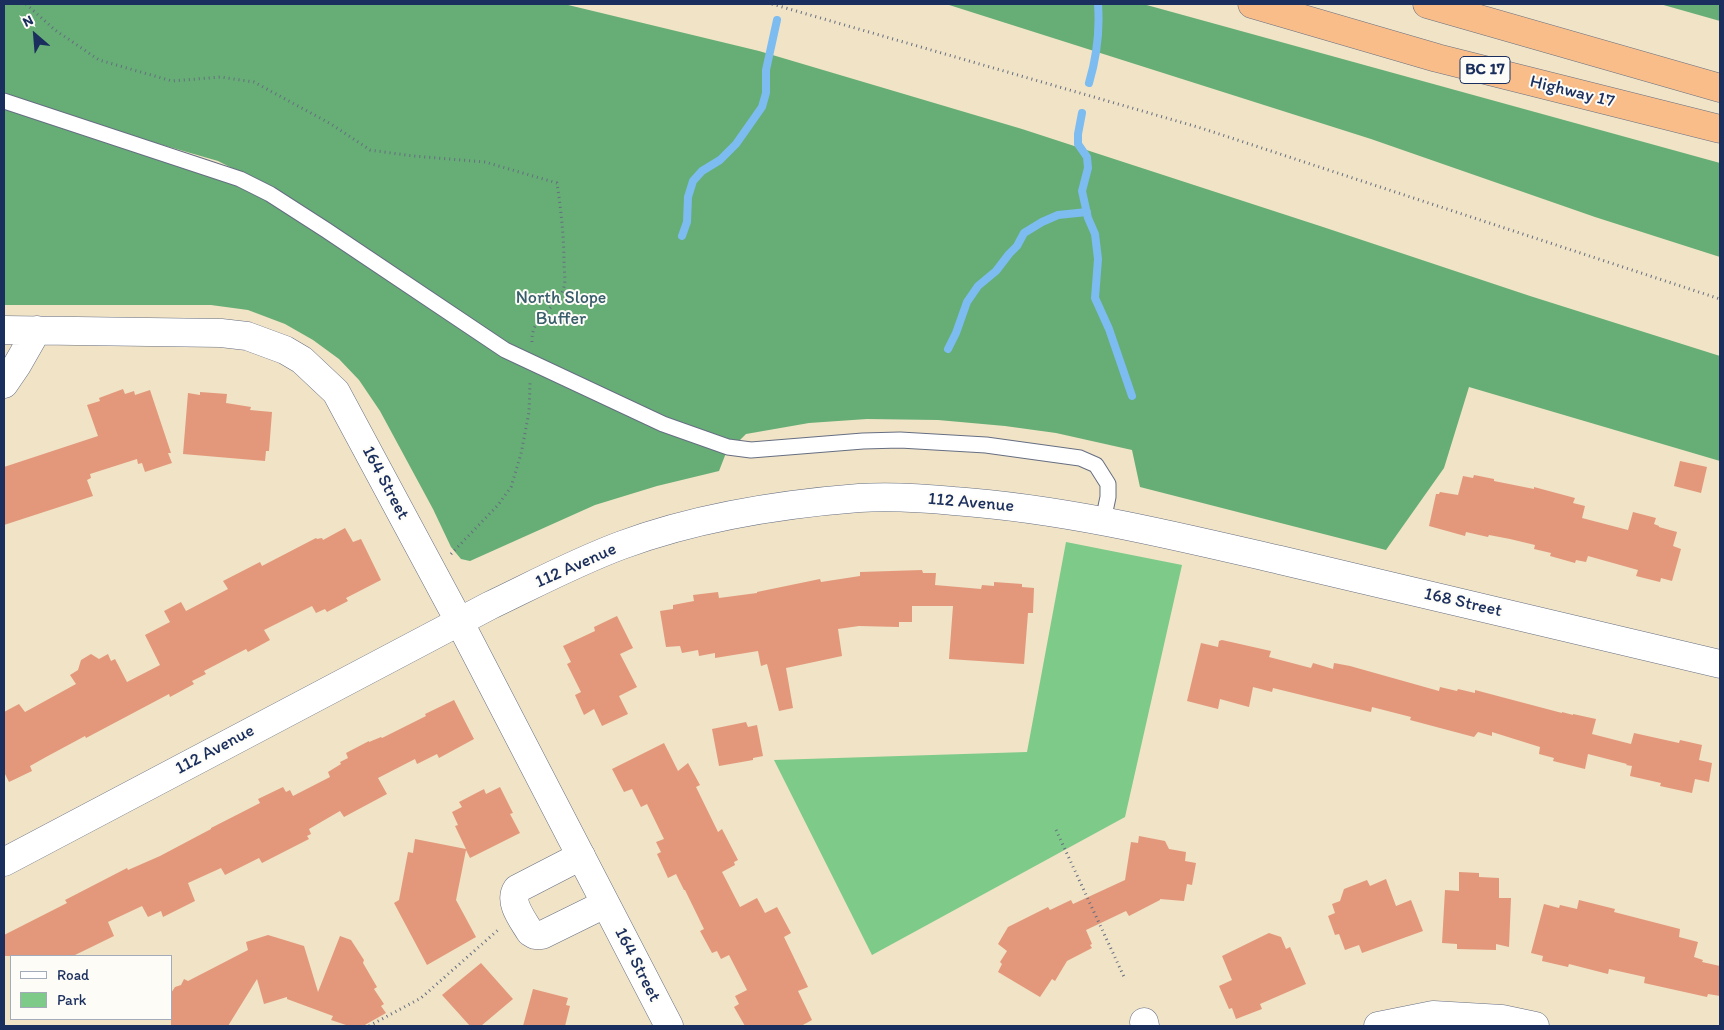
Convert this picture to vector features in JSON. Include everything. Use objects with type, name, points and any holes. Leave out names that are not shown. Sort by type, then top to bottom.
[{"type":"highway","name":"Highway 17","points":[[1252,4],[1437,58],[1720,129]]},
{"type":"highway","points":[[1426,4],[1720,88]]},
{"type":"street","name":"164 Street","points":[[4,330],[221,333],[238,335],[266,342],[285,350],[302,360],[336,392],[459,621],[669,1026]]},
{"type":"street","points":[[4,384],[37,330]]},
{"type":"street","name":"112 Avenue","points":[[4,862],[459,621],[570,567],[623,545],[662,532],[724,517],[776,508],[861,498],[913,498],[998,504],[1103,521],[1206,543]]},
{"type":"street","name":"168 Street","points":[[1206,543],[1720,664]]},
{"type":"street","points":[[581,856],[517,889],[513,894],[513,901],[530,932],[542,936],[606,904]]},
{"type":"street","points":[[1378,1026],[1433,1015],[1502,1019],[1535,1026]]},
{"type":"lane","points":[[4,101],[240,178],[270,194],[326,230],[505,350],[663,424],[728,448],[751,450],[863,440],[900,440],[986,445],[1088,460],[1096,465],[1108,484],[1108,497],[1103,521]]},
{"type":"path","points":[[26,4],[54,30],[99,60],[172,81],[221,77],[254,82],[331,124],[370,150],[413,156],[485,162],[557,183],[563,230],[564,286],[560,298],[538,319],[532,332],[529,412],[512,487],[446,560]]},
{"type":"path","points":[[772,4],[1201,128],[1720,300]]},
{"type":"path","points":[[1056,830],[1125,980]]},
{"type":"path","points":[[370,1026],[421,998],[505,923],[521,915]]},
{"type":"green space","name":"North Slope Buffer","points":[[4,4],[564,4],[759,51],[1022,129],[1530,296],[1720,356],[1720,461],[1469,387],[1444,468],[1386,550],[1140,487],[1132,450],[1056,433],[938,420],[867,419],[809,423],[746,434],[738,442],[684,427],[503,342],[271,188],[218,161],[52,113],[4,97]]},
{"type":"green space","points":[[946,4],[1143,4],[1720,163],[1720,257],[1595,217],[1371,139]]},
{"type":"green space","points":[[1660,4],[1720,4],[1720,21]]},
{"type":"green space","points":[[4,107],[244,186],[307,223],[502,356],[579,393],[683,438],[726,453],[719,471],[657,486],[595,505],[470,561],[461,559],[451,547],[433,509],[380,411],[359,380],[339,359],[313,340],[285,324],[248,310],[211,305],[4,305]]},
{"type":"green space","points":[[1066,542],[1182,565],[1125,817],[872,955],[774,760],[1027,752]]},
{"type":"building","points":[[123,389],[125,394],[134,391],[135,395],[150,390],[171,453],[168,453],[172,463],[145,472],[142,463],[138,464],[137,459],[90,474],[91,478],[87,480],[93,496],[4,525],[4,467],[98,436],[87,405],[100,401],[99,398]]},
{"type":"building","points":[[200,392],[227,394],[226,403],[251,407],[250,410],[272,412],[269,451],[266,451],[265,461],[183,454],[188,393],[200,395]]},
{"type":"building","points":[[1680,461],[1707,467],[1701,493],[1674,486]]},
{"type":"building","points":[[1474,475],[1534,489],[1534,487],[1575,498],[1573,503],[1585,506],[1582,518],[1628,530],[1633,512],[1656,518],[1654,524],[1677,532],[1673,546],[1681,549],[1672,581],[1661,578],[1660,582],[1636,576],[1638,570],[1588,556],[1586,562],[1576,560],[1575,563],[1550,556],[1551,553],[1534,549],[1535,545],[1466,532],[1465,536],[1429,526],[1436,494],[1440,492],[1458,495],[1463,476],[1473,478]]},
{"type":"building","points":[[345,528],[353,542],[361,539],[381,580],[346,598],[348,601],[327,612],[325,609],[316,613],[312,606],[264,630],[270,640],[248,652],[246,649],[204,671],[206,674],[192,681],[194,684],[170,697],[169,694],[86,738],[85,736],[30,766],[32,771],[9,782],[4,772],[4,712],[19,704],[25,712],[76,684],[70,675],[78,670],[81,660],[91,654],[99,659],[108,654],[111,661],[115,659],[127,682],[160,665],[145,635],[170,622],[164,611],[181,602],[186,611],[228,589],[223,581],[260,562],[262,566],[316,538],[322,538],[323,540]]},
{"type":"building","points":[[922,570],[923,573],[936,573],[935,585],[981,589],[982,585],[994,586],[994,582],[1022,584],[1022,587],[1034,588],[1033,613],[1028,613],[1024,664],[949,659],[953,606],[912,606],[912,622],[899,622],[899,627],[859,626],[838,629],[842,656],[786,668],[793,708],[779,711],[767,664],[761,666],[758,651],[715,658],[715,653],[699,656],[698,650],[682,653],[680,646],[666,647],[660,611],[673,609],[673,605],[694,601],[693,595],[718,592],[719,598],[757,593],[820,579],[821,582],[860,576],[860,572]]},
{"type":"building","points":[[617,616],[633,648],[620,654],[637,687],[619,696],[628,714],[602,726],[594,709],[584,715],[575,695],[581,692],[567,664],[571,662],[563,646],[595,631],[594,627]]},
{"type":"building","points":[[1222,640],[1271,651],[1269,657],[1311,668],[1313,663],[1333,669],[1334,663],[1439,691],[1440,687],[1475,693],[1475,690],[1562,713],[1596,719],[1592,734],[1631,744],[1634,733],[1679,743],[1680,740],[1702,745],[1699,760],[1712,763],[1709,782],[1695,779],[1692,793],[1660,786],[1661,783],[1630,776],[1632,766],[1588,754],[1585,769],[1553,761],[1554,758],[1539,754],[1540,747],[1492,732],[1492,736],[1478,732],[1474,737],[1410,720],[1411,717],[1372,707],[1371,712],[1273,688],[1272,692],[1253,687],[1249,707],[1220,699],[1218,709],[1187,701],[1201,643],[1218,647],[1219,641]]},
{"type":"building","points":[[454,700],[474,739],[439,758],[437,754],[417,764],[415,759],[378,778],[387,794],[344,817],[340,811],[309,829],[311,834],[307,836],[309,839],[262,863],[259,858],[225,875],[221,868],[188,883],[195,901],[163,917],[161,911],[148,917],[142,906],[108,922],[114,936],[75,955],[4,956],[4,935],[67,903],[65,900],[127,868],[128,870],[160,856],[260,803],[258,799],[283,787],[286,792],[290,790],[293,796],[330,777],[328,772],[348,758],[346,753],[369,741],[382,738],[426,716],[425,714]]},
{"type":"building","points":[[746,722],[748,727],[757,725],[763,756],[753,758],[753,760],[719,766],[712,729]]},
{"type":"building","points":[[664,743],[678,771],[688,763],[700,785],[696,787],[718,832],[722,829],[738,860],[734,862],[735,865],[722,872],[740,907],[757,898],[765,913],[777,907],[791,933],[784,937],[808,987],[798,991],[812,1020],[801,1026],[745,1026],[734,1007],[739,1004],[735,996],[747,990],[729,955],[721,959],[717,951],[712,953],[700,931],[704,929],[685,890],[676,874],[668,878],[657,854],[661,852],[656,842],[664,839],[647,804],[641,807],[632,789],[624,792],[612,769]]},
{"type":"building","points":[[500,787],[513,813],[510,814],[520,833],[470,858],[466,850],[456,900],[476,937],[427,965],[394,903],[399,900],[408,852],[413,853],[415,839],[466,849],[455,826],[458,825],[452,812],[462,807],[459,802],[484,789],[486,794]]},
{"type":"building","points":[[1139,836],[1165,841],[1169,849],[1186,852],[1185,861],[1196,863],[1192,885],[1187,884],[1184,901],[1160,899],[1129,916],[1126,911],[1086,930],[1092,948],[1067,961],[1055,981],[1052,979],[1040,997],[998,972],[1002,964],[1000,962],[1007,951],[998,944],[1008,927],[1048,907],[1050,910],[1071,900],[1073,904],[1125,880],[1131,842],[1138,843]]},
{"type":"building","points":[[1459,872],[1479,873],[1479,877],[1499,878],[1499,898],[1511,898],[1509,947],[1496,944],[1496,950],[1457,949],[1457,944],[1442,943],[1445,890],[1459,891]]},
{"type":"building","points":[[1386,879],[1396,906],[1411,900],[1423,931],[1362,953],[1359,945],[1345,950],[1339,934],[1335,935],[1328,916],[1335,913],[1332,904],[1340,901],[1344,889],[1367,880],[1370,886]]},
{"type":"building","points":[[1579,900],[1615,909],[1614,912],[1680,929],[1679,937],[1698,942],[1694,957],[1703,960],[1702,962],[1720,966],[1720,996],[1708,994],[1707,997],[1644,983],[1645,977],[1609,969],[1608,974],[1569,964],[1568,967],[1542,961],[1543,956],[1531,953],[1544,904],[1559,908],[1560,905],[1577,909]]},
{"type":"building","points":[[1269,933],[1281,937],[1286,949],[1290,947],[1306,984],[1260,1004],[1262,1009],[1236,1019],[1232,1008],[1229,1009],[1219,986],[1232,980],[1222,956]]},
{"type":"building","points":[[268,935],[304,946],[318,992],[340,936],[351,940],[364,960],[363,963],[377,987],[374,989],[384,1004],[381,1006],[386,1013],[363,1026],[349,1026],[331,1020],[333,1016],[287,999],[287,997],[264,1004],[257,979],[228,1026],[171,1026],[172,992],[175,987],[181,985],[184,979],[188,981],[248,950],[246,942]]},
{"type":"building","points":[[481,963],[513,999],[481,1026],[470,1026],[442,995]]},
{"type":"building","points":[[533,989],[568,998],[566,1005],[570,1006],[565,1026],[523,1026]]},
{"type":"waterway","points":[[1089,83],[1097,44],[1098,4]]},
{"type":"waterway","points":[[682,236],[687,222],[688,197],[693,181],[702,171],[720,160],[736,144],[762,107],[766,93],[766,70],[777,20]]},
{"type":"waterway","points":[[1082,113],[1078,144],[1087,157],[1088,168],[1082,191],[1088,218],[1095,234],[1098,259],[1095,298],[1109,329],[1132,396]]},
{"type":"waterway","points":[[948,349],[967,302],[978,286],[996,271],[1017,246],[1024,233],[1058,215],[1087,212]]}]
